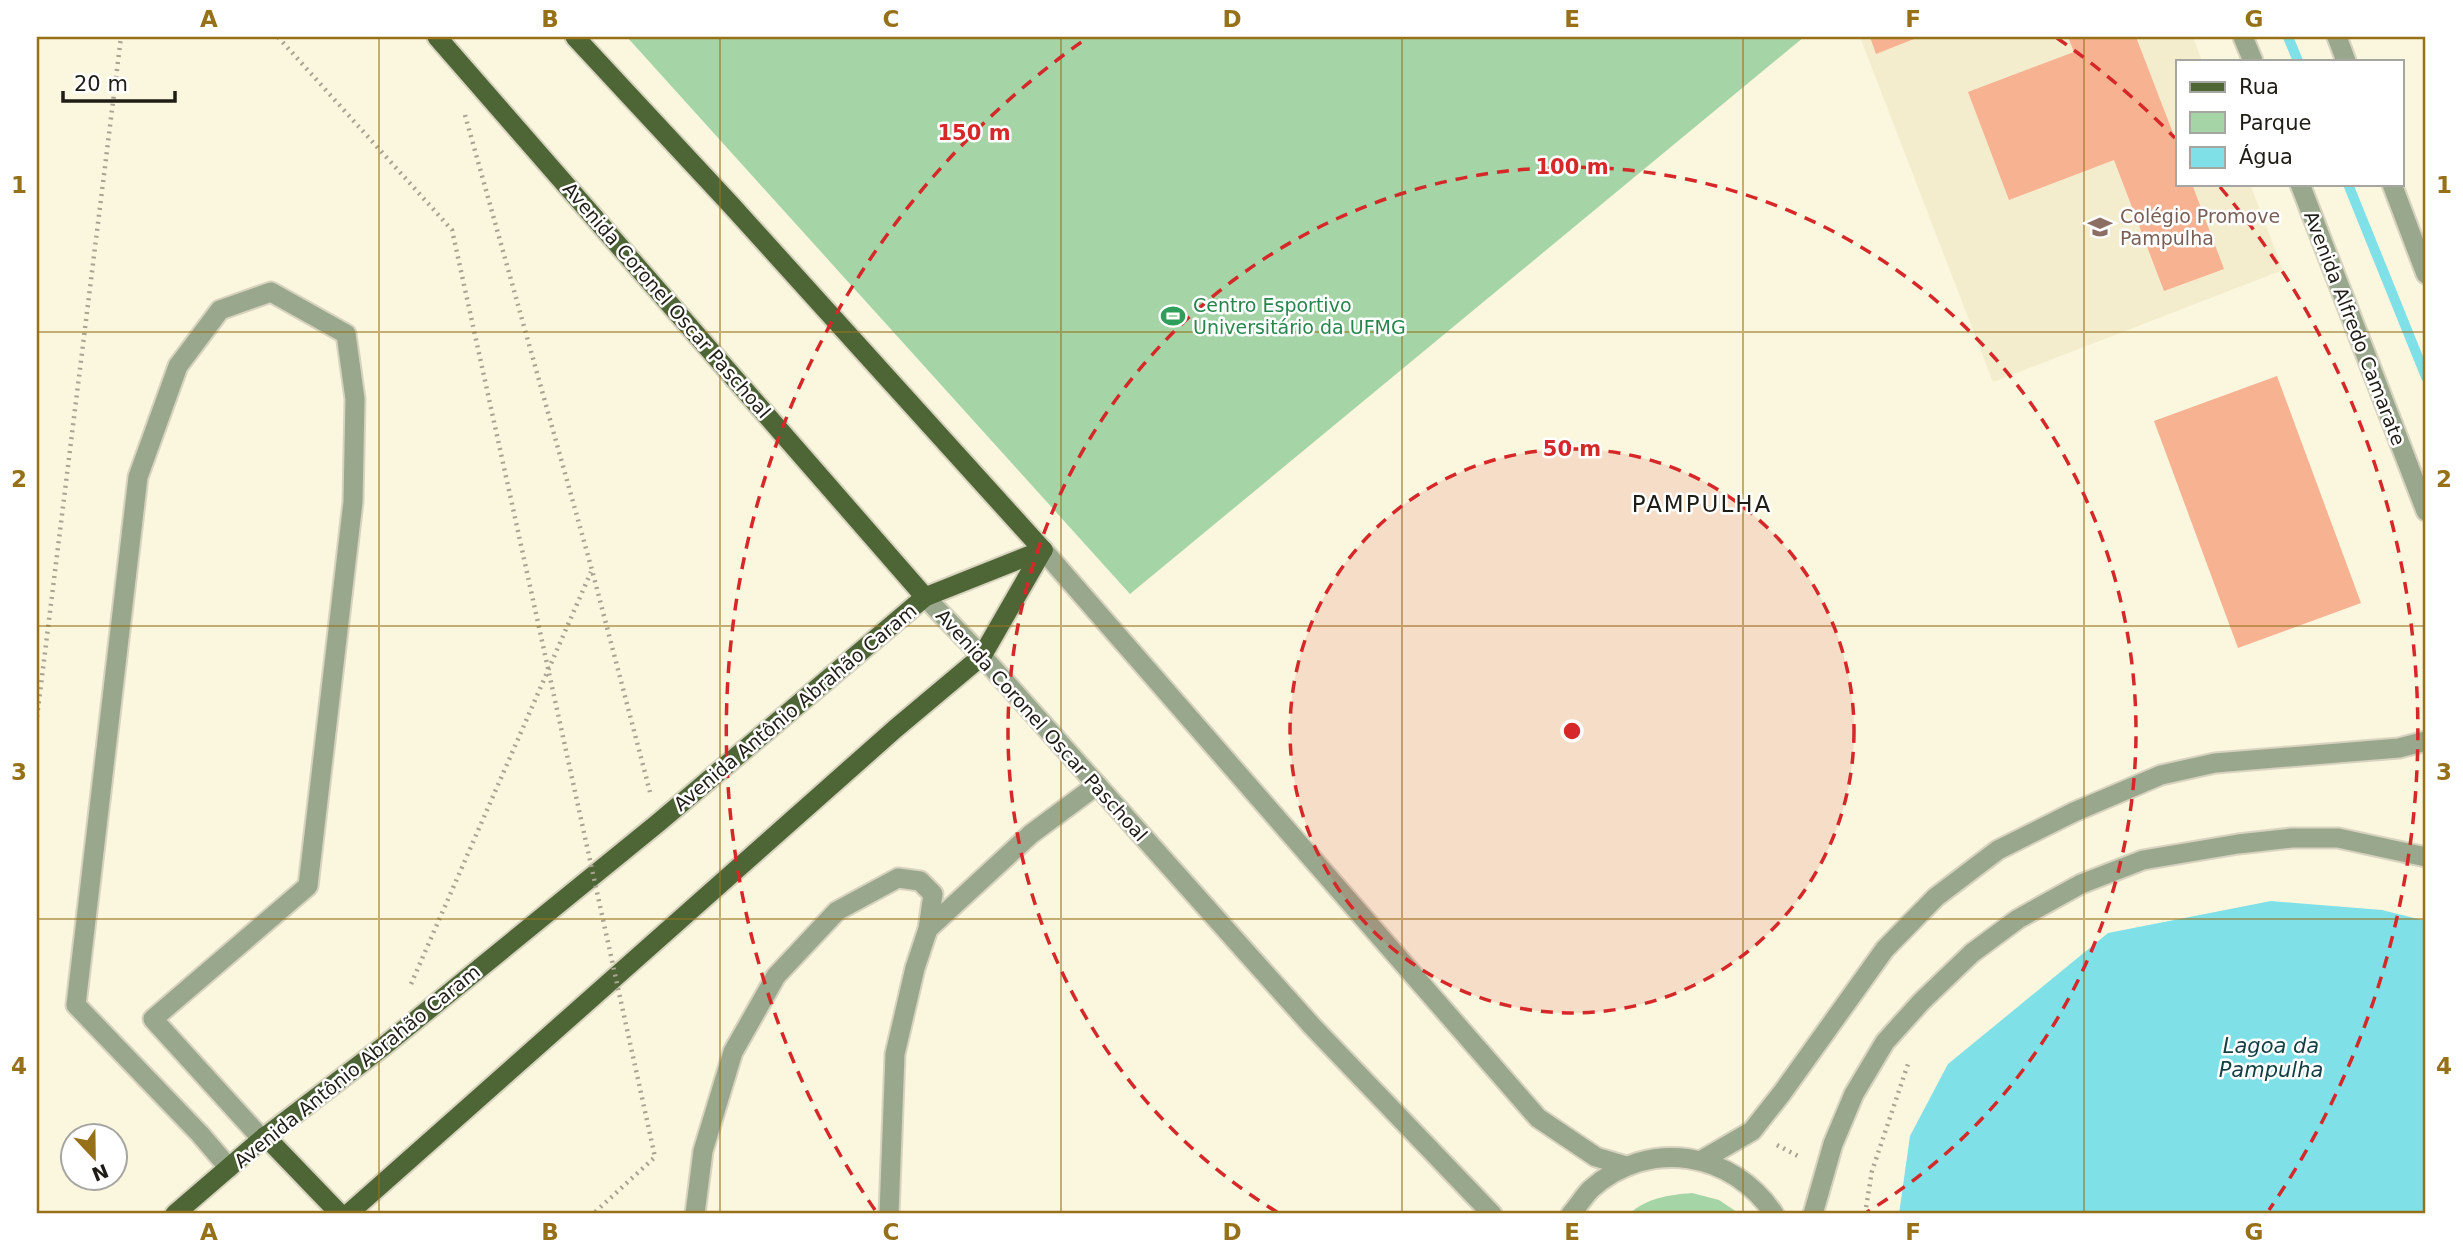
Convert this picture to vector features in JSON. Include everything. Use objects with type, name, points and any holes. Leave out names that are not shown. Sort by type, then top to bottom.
[{"type":"main road","name":"Avenida Coronel Oscar Paschoal","points":[[437,37],[925,597]]},
{"type":"main road","points":[[348,1214],[885,738],[982,656],[1043,550],[733,206],[575,37]]},
{"type":"main road","name":"Avenida Antônio Abrahão Caram","points":[[176,1214],[263,1138],[384,1046],[658,823],[925,597],[1043,550]]},
{"type":"main road","points":[[263,1138],[340,1214]]},
{"type":"street","points":[[2243,37],[2253,60]]},
{"type":"street","points":[[2337,37],[2346,60]]},
{"type":"street","name":"Avenida Alfredo Camarate","points":[[2301,186],[2426,511]]},
{"type":"street","points":[[2393,186],[2426,274]]},
{"type":"street","points":[[229,1168],[200,1134],[76,1005],[138,477],[178,366],[220,310],[271,292],[346,334],[355,400],[353,502],[308,886],[153,1019],[263,1138]]},
{"type":"street","points":[[1043,550],[1538,1118],[1596,1157],[1626,1166]]},
{"type":"street","name":"Avenida Coronel Oscar Paschoal","points":[[925,597],[982,656],[1312,1026],[1492,1214]]},
{"type":"street","points":[[1702,1160],[1752,1131],[1783,1093],[1885,949],[1936,897],[1998,850],[2074,812],[2161,775],[2215,763],[2399,748],[2426,741]]},
{"type":"street","points":[[928,929],[1031,834],[1097,785]]},
{"type":"street","points":[[1814,1214],[1833,1144],[1854,1094],[1885,1042],[1921,1002],[1972,953],[2018,919],[2081,884],[2143,860],[2292,838],[2338,838],[2423,857]]},
{"type":"street","points":[[695,1214],[703,1151],[733,1052],[776,976],[837,911],[898,878],[920,881],[933,894],[928,929],[915,968],[895,1054],[889,1214]]},
{"type":"street","points":[[1572,1214],[1591,1189],[1626,1166],[1664,1157],[1702,1160],[1734,1174],[1761,1195],[1774,1214]]},
{"type":"path","points":[[37,717],[121,37]]},
{"type":"path","points":[[278,37],[452,229],[656,1157],[593,1214]]},
{"type":"path","points":[[464,114],[592,570],[658,823]]},
{"type":"path","points":[[406,996],[592,570]]},
{"type":"path","points":[[1865,1214],[1872,1171],[1910,1060]]},
{"type":"path","points":[[1752,1131],[1826,1171]]},
{"type":"shaded area","name":"Colégio Promove Pampulha","points":[[1860,37],[2193,37],[2202,60],[2176,60],[2176,186],[2251,186],[2283,270],[1993,382]]},
{"type":"green space","name":"Centro Esportivo Universitário da UFMG","points":[[627,37],[1804,37],[1130,594]]},
{"type":"green space","points":[[1692,1193],[1719,1200],[1740,1214],[1629,1214],[1658,1198]]},
{"type":"water","name":"Lagoa da Pampulha","points":[[2271,901],[2382,910],[2426,921],[2426,1214],[1899,1214],[1910,1136],[1948,1064],[2108,933]]},
{"type":"building","points":[[1870,37],[1919,37],[1876,54]]},
{"type":"building","points":[[2068,37],[2136,37],[2176,141],[2176,186],[2193,186],[2224,269],[2164,291],[2114,160],[2009,200],[1968,92],[2074,52]]},
{"type":"building","points":[[2277,376],[2361,603],[2238,648],[2154,421]]},
{"type":"waterway","points":[[2288,37],[2298,60]]},
{"type":"waterway","points":[[2349,186],[2426,377]]},
{"type":"place","name":"Colégio Promove Pampulha","points":[[2100,227]]},
{"type":"place","name":"Centro Esportivo Universitário da UFMG","points":[[1173,316]]},
{"type":"district","name":"PAMPULHA","points":[[1702,504]]}]
